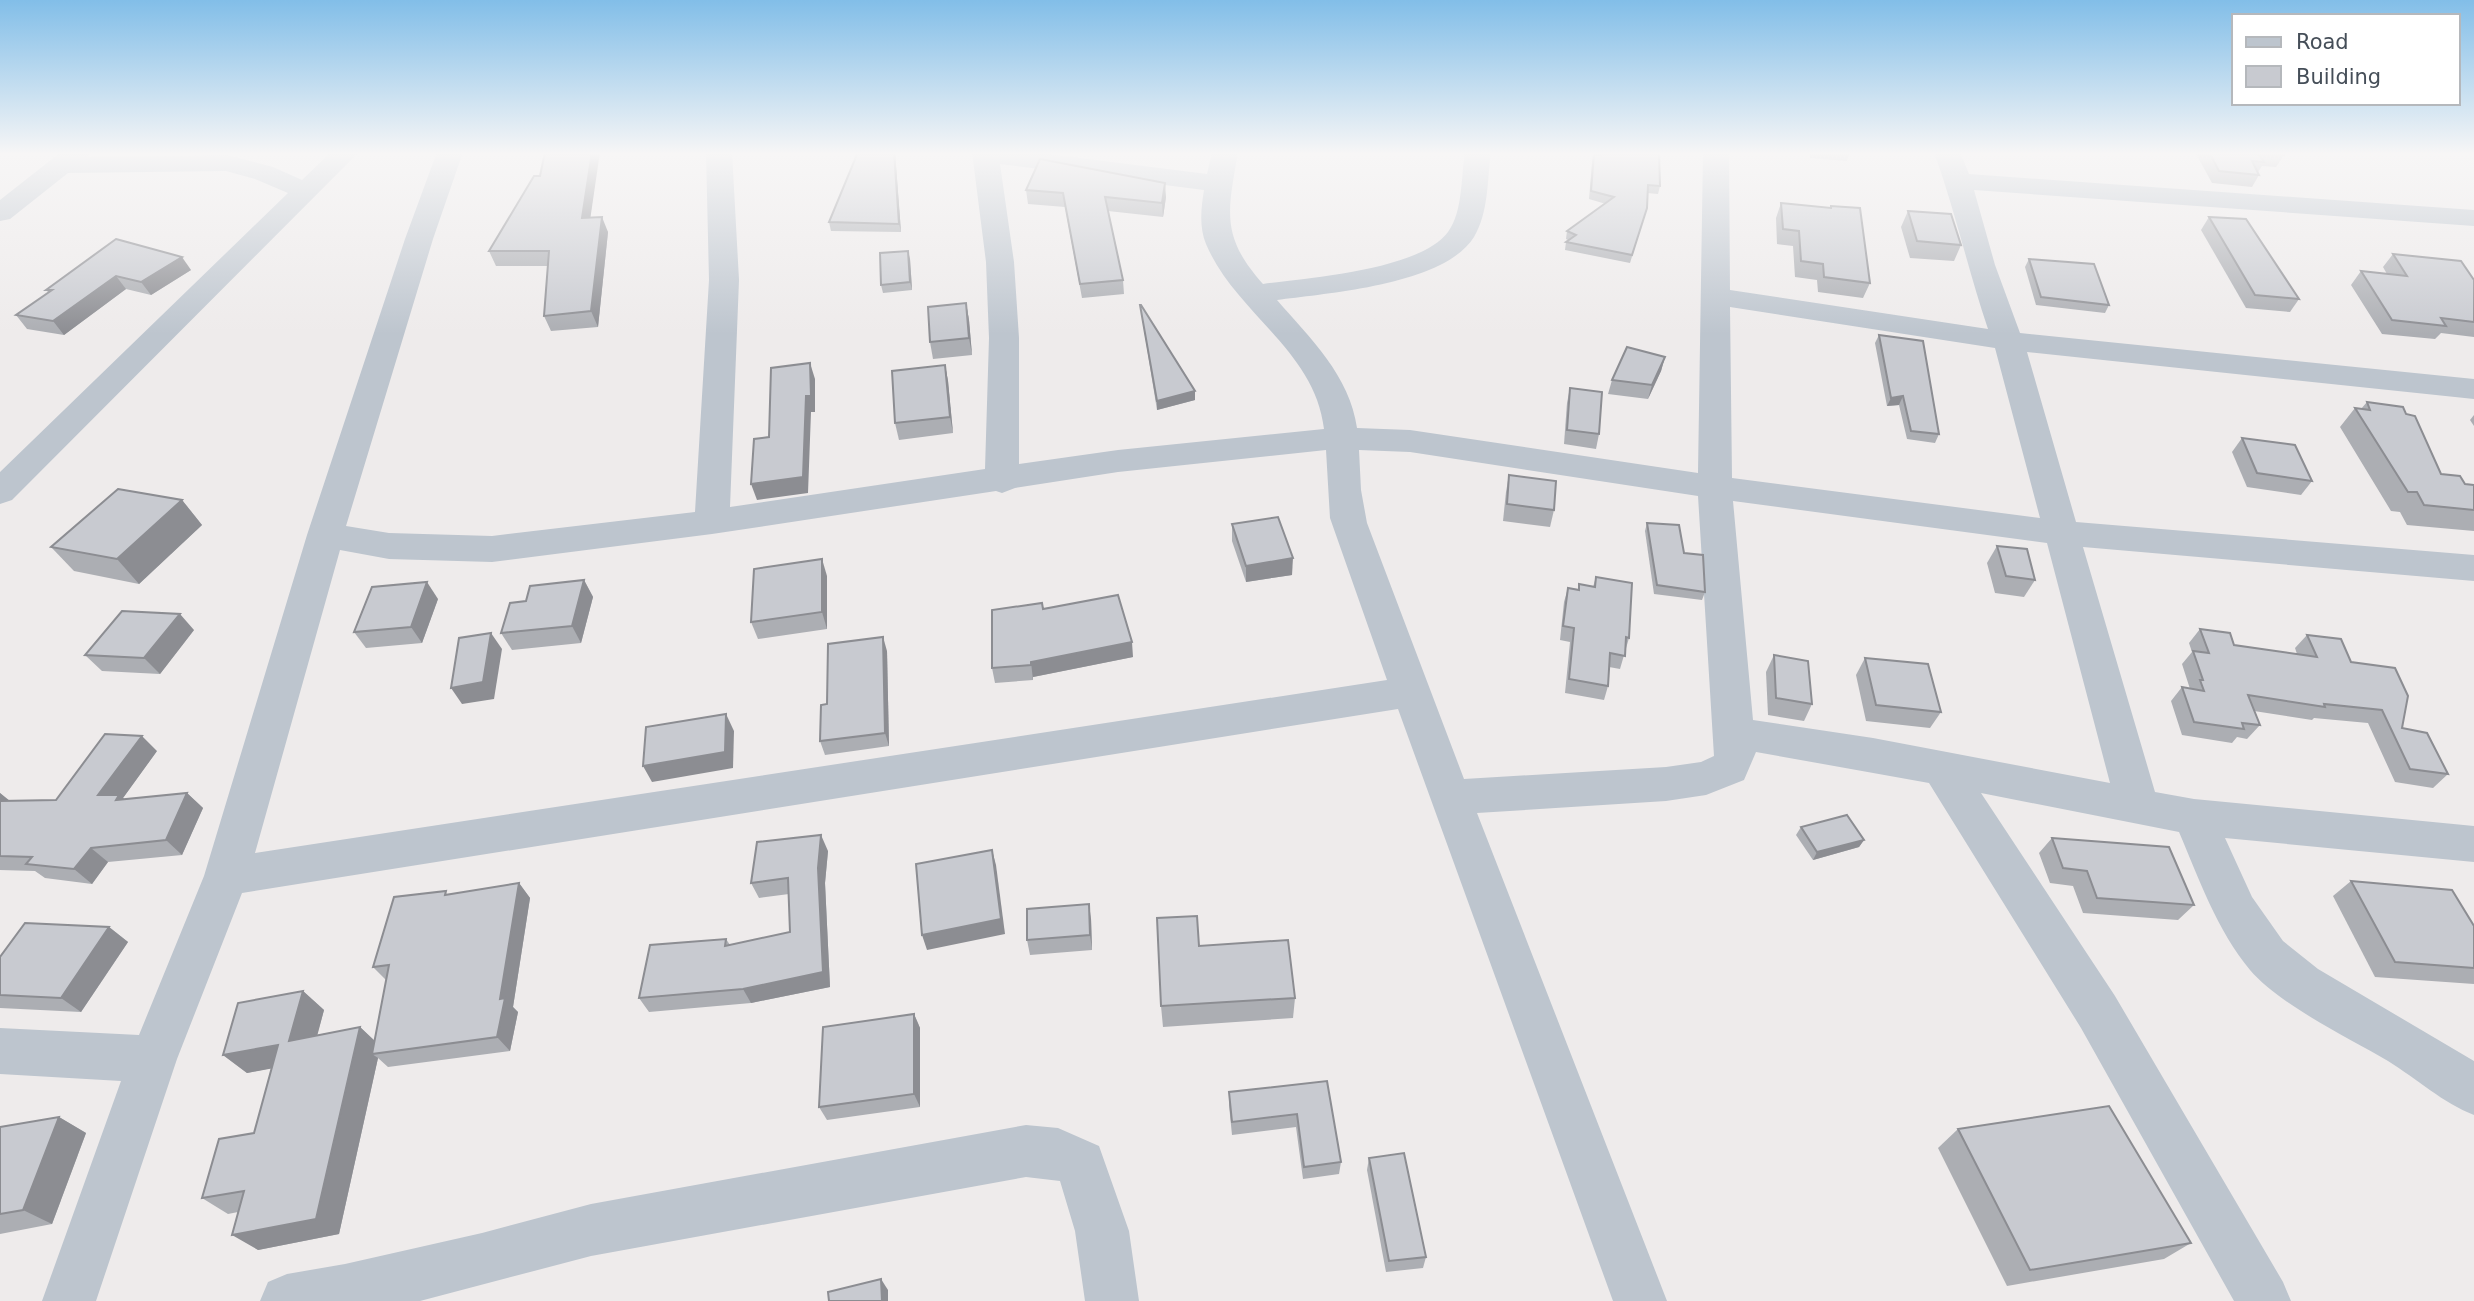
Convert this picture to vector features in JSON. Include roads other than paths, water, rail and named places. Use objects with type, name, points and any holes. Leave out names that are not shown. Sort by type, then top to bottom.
[{"type":"street","points":[[0,492],[283,213]]},
{"type":"street","points":[[69,1301],[153,1059],[226,876],[325,535],[428,213]]},
{"type":"street","points":[[712,522],[724,280],[721,213]]},
{"type":"street","points":[[993,213],[1001,274],[1004,338],[1002,481]]},
{"type":"street","points":[[1216,213],[1215,222],[1219,241],[1232,264],[1304,347],[1325,379],[1337,407],[1345,505],[1356,544],[1602,1208],[1640,1301]]},
{"type":"street","points":[[1256,294],[1388,272],[1426,261],[1460,237],[1468,213]]},
{"type":"street","points":[[1451,797],[1706,778],[1729,768],[1736,753],[1715,486],[1715,213]]},
{"type":"street","points":[[1966,213],[2008,341],[2138,807]]},
{"type":"street","points":[[2420,213],[2474,218]]},
{"type":"street","points":[[1714,296],[2008,341],[2474,389]]},
{"type":"street","points":[[325,535],[389,546],[492,549],[712,522],[1002,481],[1132,459],[1341,438],[1410,441],[2062,533],[2474,568]]},
{"type":"street","points":[[226,876],[1410,692]]},
{"type":"street","points":[[1736,733],[2194,817],[2474,844]]},
{"type":"street","points":[[1943,769],[2098,1012],[2264,1301]]},
{"type":"street","points":[[2194,817],[2235,910],[2267,956],[2301,984],[2439,1065],[2474,1091]]},
{"type":"street","points":[[0,1051],[153,1059]]},
{"type":"street","points":[[287,1301],[482,1260],[591,1230],[1026,1151],[1058,1154],[1081,1164],[1102,1231],[1112,1301]]}]
